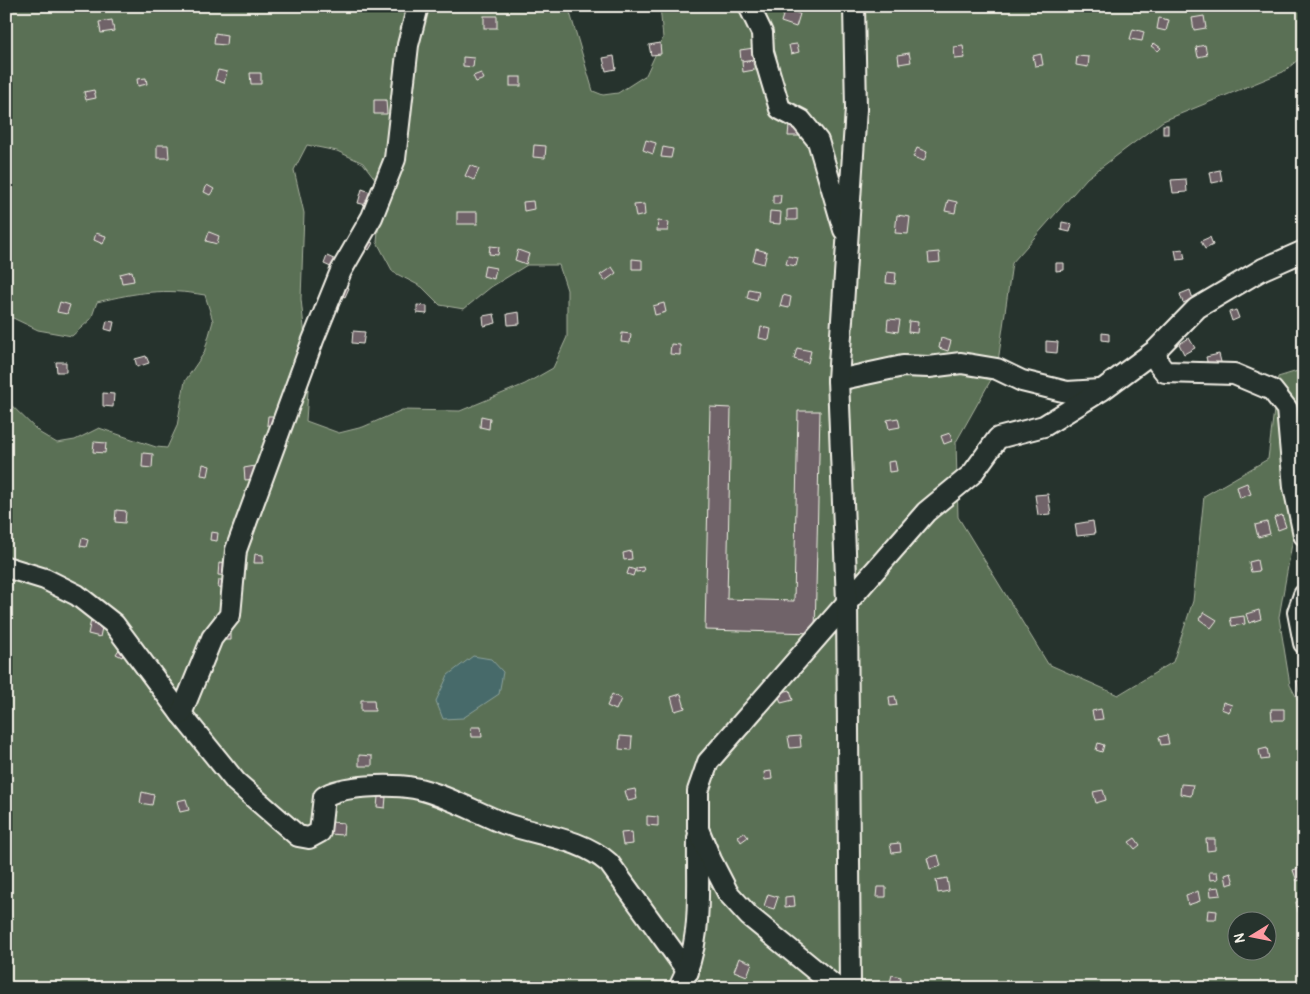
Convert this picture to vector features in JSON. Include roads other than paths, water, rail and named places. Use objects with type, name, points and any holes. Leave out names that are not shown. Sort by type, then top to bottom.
[{"type":"street","points":[[181,714],[212,638],[230,615],[236,550],[312,340],[341,271],[372,216],[395,159],[408,45],[418,6]]},
{"type":"street","points":[[750,6],[762,33],[763,52],[780,109],[801,120],[818,141],[847,241]]},
{"type":"street","points":[[850,988],[847,601],[838,380],[856,109],[854,6]]},
{"type":"street","points":[[684,980],[695,944],[699,908],[698,791],[708,762],[926,512],[972,474],[998,438],[1044,426],[1102,390],[1156,350],[1196,308],[1263,269],[1304,251]]},
{"type":"street","points":[[1156,350],[1158,363],[1165,372],[1234,374],[1272,390],[1287,409],[1294,487],[1304,535]]},
{"type":"street","points":[[838,380],[903,366],[930,367],[961,363],[997,369],[1022,381],[1067,392],[1102,390]]},
{"type":"street","points":[[6,567],[45,579],[77,595],[114,624],[181,714],[236,782],[298,836],[309,838],[320,832],[324,797],[330,793],[380,786],[414,788],[506,824],[548,834],[597,853],[619,876],[684,980]]},
{"type":"street","points":[[1304,596],[1298,612],[1304,643]]},
{"type":"street","points":[[698,828],[711,860],[728,893],[749,916],[837,988]]},
{"type":"water","points":[[473,656],[491,659],[503,672],[499,694],[463,718],[443,719],[436,701],[448,675]]}]
